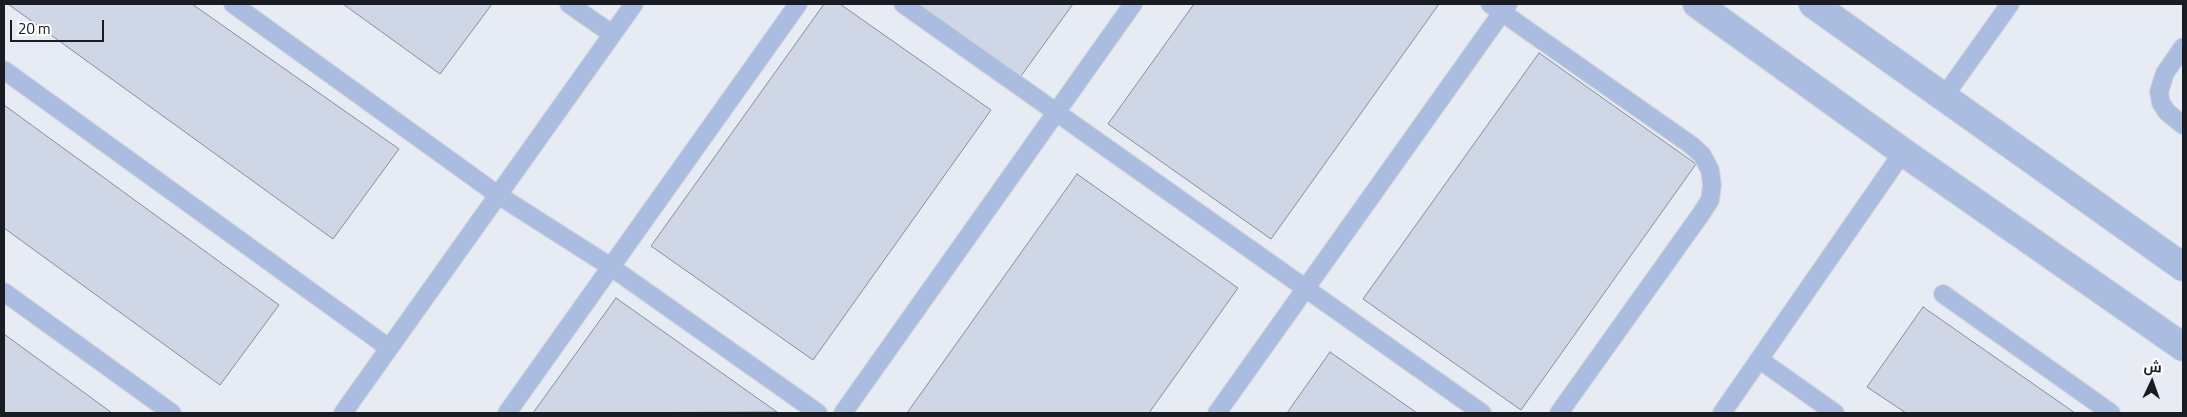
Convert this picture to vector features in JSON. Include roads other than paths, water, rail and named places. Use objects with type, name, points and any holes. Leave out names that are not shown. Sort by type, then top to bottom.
[{"type":"street","points":[[1697,4],[1903,152],[2183,347]]},
{"type":"street","points":[[1814,4],[2183,267]]},
{"type":"lane","points":[[233,4],[498,195],[611,267],[818,413]]},
{"type":"lane","points":[[569,4],[612,34]]},
{"type":"lane","points":[[343,413],[634,4]]},
{"type":"lane","points":[[507,413],[798,4]]},
{"type":"lane","points":[[903,4],[1307,287],[1482,413]]},
{"type":"lane","points":[[843,413],[1133,4]]},
{"type":"lane","points":[[1944,98],[2010,4]]},
{"type":"lane","points":[[1217,413],[1307,287],[1500,7],[1691,145],[1702,155],[1710,170],[1712,185],[1710,200],[1559,413]]},
{"type":"lane","points":[[2183,47],[2165,72],[2159,92],[2161,103],[2166,112],[2183,125]]},
{"type":"lane","points":[[4,70],[389,348]]},
{"type":"lane","points":[[1722,413],[1903,152]]},
{"type":"lane","points":[[4,292],[172,413]]},
{"type":"lane","points":[[1944,294],[2111,413]]},
{"type":"lane","points":[[1760,360],[1836,413]]}]
